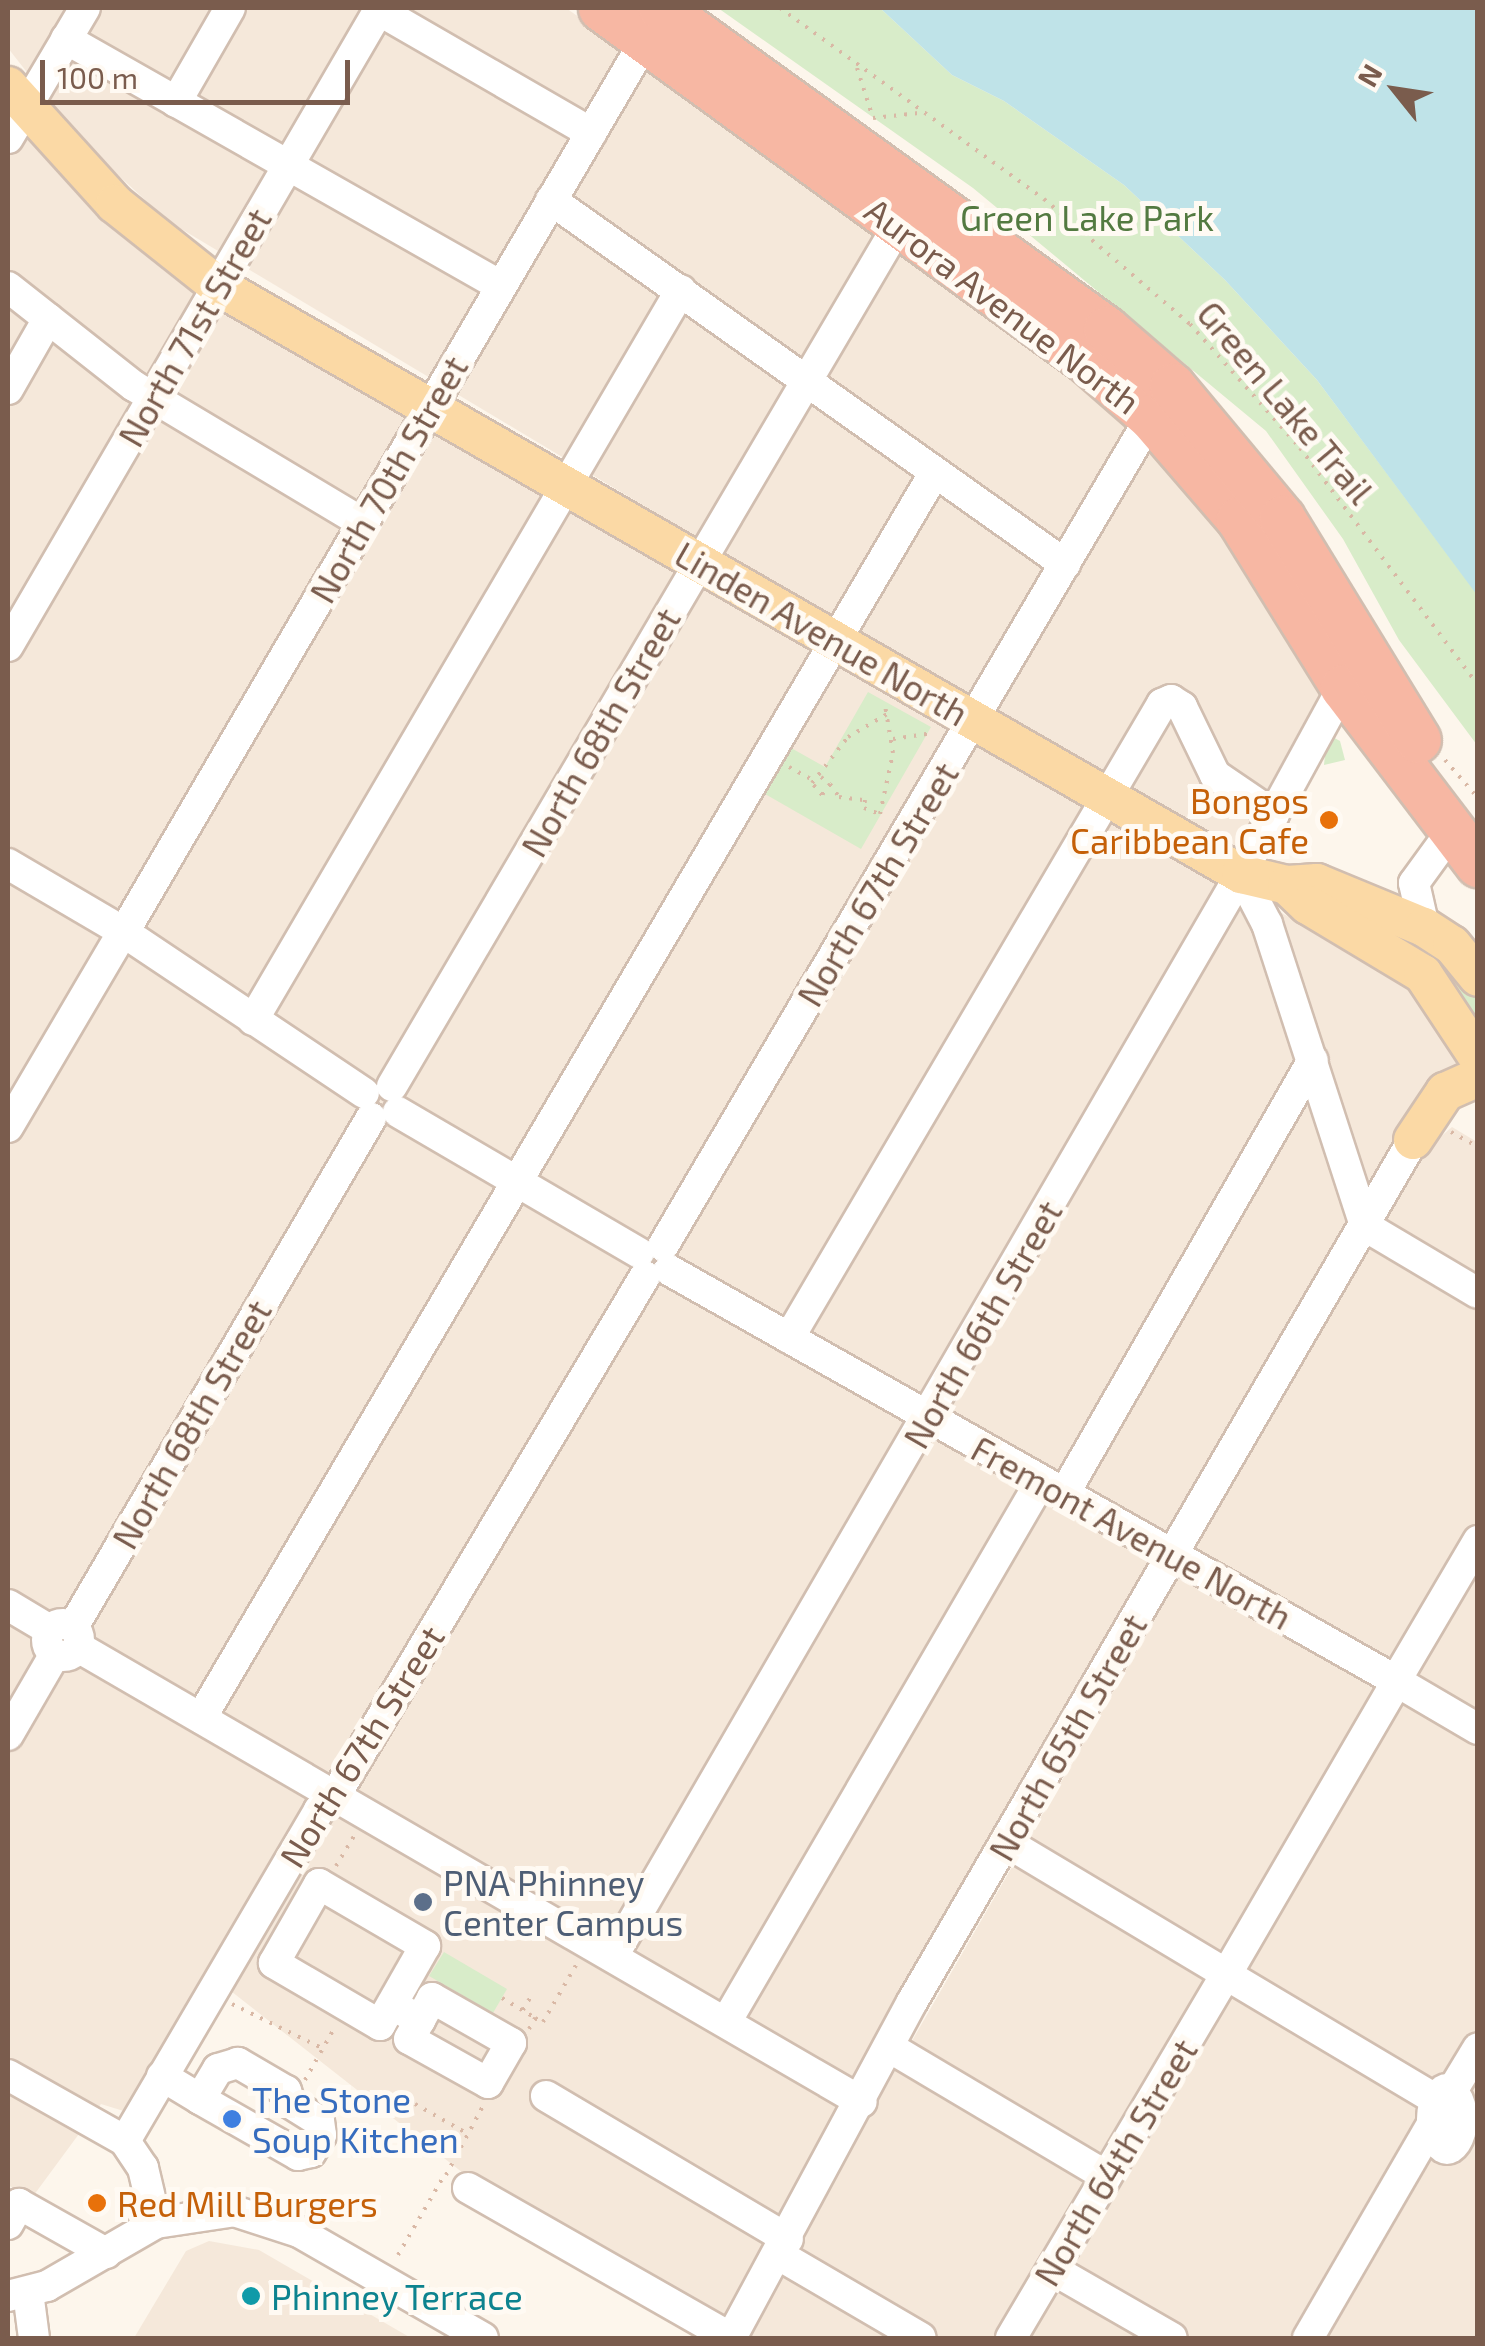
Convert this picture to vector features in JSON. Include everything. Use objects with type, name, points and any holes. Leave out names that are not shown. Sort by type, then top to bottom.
[{"type":"highway","name":"Aurora Avenue North","points":[[601,8],[653,23],[1106,330],[1172,386],[1266,494],[1469,837]]},
{"type":"highway","name":"Aurora Avenue North","points":[[653,23],[899,224],[1087,361],[1150,417],[1239,519],[1342,688],[1469,837]]},
{"type":"main road","name":"Linden Avenue North","points":[[13,111],[115,204],[218,286],[1241,874],[1287,886]]},
{"type":"main road","points":[[1287,886],[1317,883],[1424,927],[1452,945],[1478,977]]},
{"type":"main road","points":[[1287,886],[1308,905],[1410,963],[1432,984],[1478,1057]]},
{"type":"main road","points":[[1410,963],[1424,927]]},
{"type":"main road","points":[[1413,1140],[1445,1092],[1478,1077]]},
{"type":"main road","points":[[1413,1140],[1457,1096],[1478,1088]]},
{"type":"street","points":[[13,111],[85,8]]},
{"type":"street","points":[[176,102],[230,8]]},
{"type":"street","points":[[383,8],[387,15],[591,133]]},
{"type":"street","name":"North 71st Street","points":[[8,646],[383,8]]},
{"type":"street","name":"North 70th Street","points":[[8,1126],[653,23]]},
{"type":"street","points":[[66,39],[500,286]]},
{"type":"street","points":[[551,200],[1065,564]]},
{"type":"street","name":"North 68th Street","points":[[8,1735],[899,224]]},
{"type":"street","points":[[8,287],[153,397],[363,523]]},
{"type":"street","points":[[253,1020],[681,290]]},
{"type":"street","points":[[8,390],[48,319]]},
{"type":"street","name":"North 67th Street","points":[[125,2141],[318,1810],[336,1794],[654,1261],[1150,417]]},
{"type":"street","points":[[201,1718],[935,472]]},
{"type":"street","name":"North 66th Street","points":[[613,1956],[1241,874],[1342,688]]},
{"type":"street","points":[[789,1338],[1158,708],[1171,700],[1182,707],[1215,775],[1274,814]]},
{"type":"street","points":[[1424,927],[1414,883],[1469,837]]},
{"type":"street","name":"Fremont Avenue North","points":[[8,864],[123,933],[381,1102],[1478,1729]]},
{"type":"street","points":[[1241,874],[1267,924],[1365,1226],[1478,1293]]},
{"type":"street","points":[[726,2022],[1313,1060]]},
{"type":"street","name":"North 65th Street","points":[[731,2338],[784,2247],[889,2047],[1413,1140]]},
{"type":"street","name":"North 64th Street","points":[[1011,2338],[1478,1541]]},
{"type":"street","points":[[8,1605],[862,2102]]},
{"type":"street","points":[[1006,1842],[1452,2107]]},
{"type":"street","points":[[249,1928],[278,1956],[380,2024],[425,1946],[319,1884],[278,1956]]},
{"type":"street","points":[[399,1992],[420,2020]]},
{"type":"street","points":[[889,2047],[1106,2176]]},
{"type":"street","points":[[1308,2338],[1452,2107],[1478,2048]]},
{"type":"street","points":[[8,2075],[125,2141],[143,2168],[156,2223]]},
{"type":"street","points":[[162,2076],[200,2099]]},
{"type":"street","points":[[546,2096],[920,2338]]},
{"type":"street","points":[[456,2181],[731,2338]]},
{"type":"street","points":[[8,2224],[19,2204],[106,2252]]},
{"type":"street","points":[[34,2338],[18,2294],[156,2223],[215,2210],[273,2220],[474,2336]]},
{"type":"street","points":[[1052,2269],[1172,2338]]},
{"type":"path","name":"Green Lake Trail","points":[[780,8],[856,68],[1058,210],[1202,336],[1300,448],[1478,686]]},
{"type":"path","points":[[856,68],[873,118],[920,113]]},
{"type":"path","points":[[821,777],[839,797],[864,800],[864,808],[882,815],[892,738],[884,700]]},
{"type":"path","points":[[830,784],[825,794],[814,792],[812,783],[821,777],[848,737],[887,714]]},
{"type":"path","points":[[892,738],[933,733]]},
{"type":"path","points":[[1450,1131],[1478,1147]]},
{"type":"path","points":[[332,1874],[354,1836]]},
{"type":"path","points":[[552,2006],[576,1966]]},
{"type":"path","points":[[502,1998],[535,2018]]},
{"type":"path","points":[[523,2010],[530,1998]]},
{"type":"path","points":[[222,2004],[247,2009],[323,2049]]},
{"type":"path","points":[[310,2072],[334,2029]]},
{"type":"path","points":[[415,2104],[468,2134]]},
{"type":"path","points":[[456,2154],[482,2108]]},
{"type":"path","points":[[398,2255],[456,2181]]},
{"type":"shaded area","points":[[8,8],[566,8],[1037,343],[1159,449],[1246,556],[1327,687],[1234,859],[168,221],[79,139],[8,48]]},
{"type":"shaded area","points":[[8,118],[137,248],[200,291],[1428,997],[1462,1064],[717,2338],[472,2180],[213,1977],[130,2113],[101,2104],[31,2199],[8,2185]]},
{"type":"shaded area","points":[[1452,1127],[1477,1142],[1477,2338],[741,2338],[1424,1151]]},
{"type":"shaded area","points":[[209,2241],[259,2250],[411,2338],[134,2338],[186,2251]]},
{"type":"green space","name":"Green Lake Park","points":[[718,8],[880,8],[952,75],[1004,101],[1124,185],[1225,280],[1317,380],[1477,594],[1477,745],[1399,640],[1343,539],[1266,431],[973,188]]},
{"type":"green space","points":[[868,692],[931,727],[861,849],[758,790],[784,744],[825,767]]},
{"type":"green space","points":[[1327,734],[1340,741],[1345,760],[1324,765]]},
{"type":"green space","points":[[1437,945],[1477,992],[1477,1028],[1428,966]]},
{"type":"green space","points":[[444,1952],[507,1989],[493,2013],[429,1976]]},
{"type":"water","points":[[880,8],[1477,8],[1477,595],[1317,380],[1225,280],[1124,185],[1004,101],[952,75]]},
{"type":"place","name":"Bongos Caribbean Cafe","points":[[1329,820]]},
{"type":"place","name":"PNA Phinney Center Campus","points":[[423,1902]]},
{"type":"place","name":"The Stone Soup Kitchen","points":[[232,2119]]},
{"type":"place","name":"Red Mill Burgers","points":[[97,2203]]},
{"type":"place","name":"Phinney Terrace","points":[[251,2296]]}]
